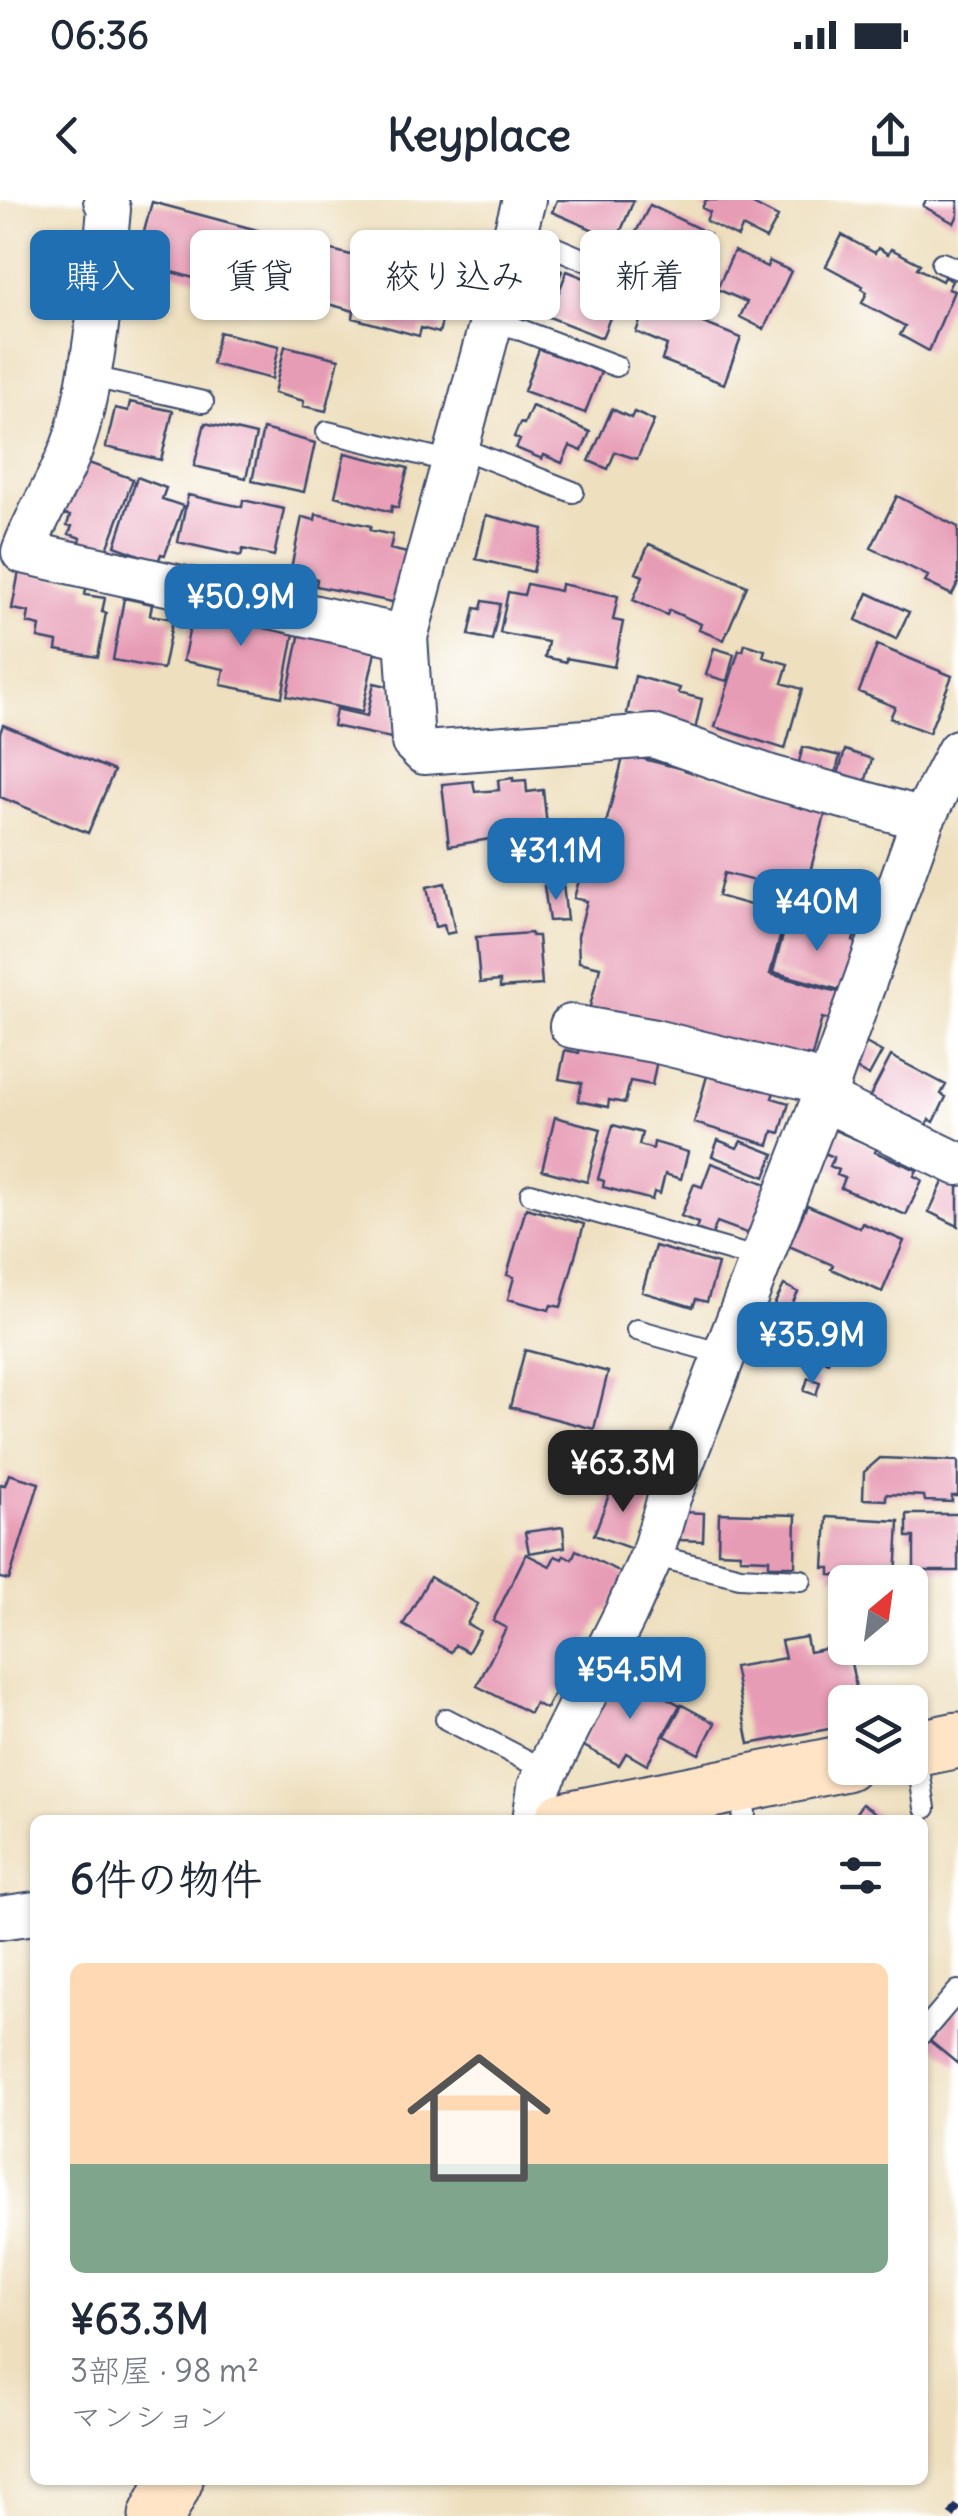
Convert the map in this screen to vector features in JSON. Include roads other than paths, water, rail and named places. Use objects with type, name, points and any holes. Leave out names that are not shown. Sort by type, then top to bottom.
[{"type":"street","points":[[105,200],[109,209],[102,289],[76,434],[59,476],[34,520],[24,552],[406,637]]},
{"type":"street","points":[[492,320],[406,637],[413,742],[424,753],[652,736],[771,777],[923,819]]},
{"type":"street","points":[[555,1795],[652,1556],[723,1354],[826,1092],[923,819],[958,751]]},
{"type":"street","points":[[571,1026],[654,1041],[826,1092],[958,1164]]},
{"type":"street","points":[[535,1815],[538,1787],[555,1795],[743,1802],[828,1770]]},
{"type":"street","points":[[0,1918],[30,1914]]},
{"type":"street","points":[[157,2516],[172,2485]]},
{"type":"lane","points":[[520,216],[580,248]]},
{"type":"lane","points":[[495,320],[616,366]]},
{"type":"lane","points":[[88,376],[203,402]]},
{"type":"lane","points":[[327,432],[456,454],[573,492]]},
{"type":"lane","points":[[532,1194],[763,1260]]},
{"type":"lane","points":[[637,1330],[723,1354]]},
{"type":"lane","points":[[652,1556],[740,1577],[801,1580]]},
{"type":"lane","points":[[446,1719],[555,1795]]},
{"type":"lane","points":[[925,1808],[926,1785]]},
{"type":"lane","points":[[928,2026],[958,1991]]},
{"type":"railway","points":[[951,2516],[958,2506]]}]
